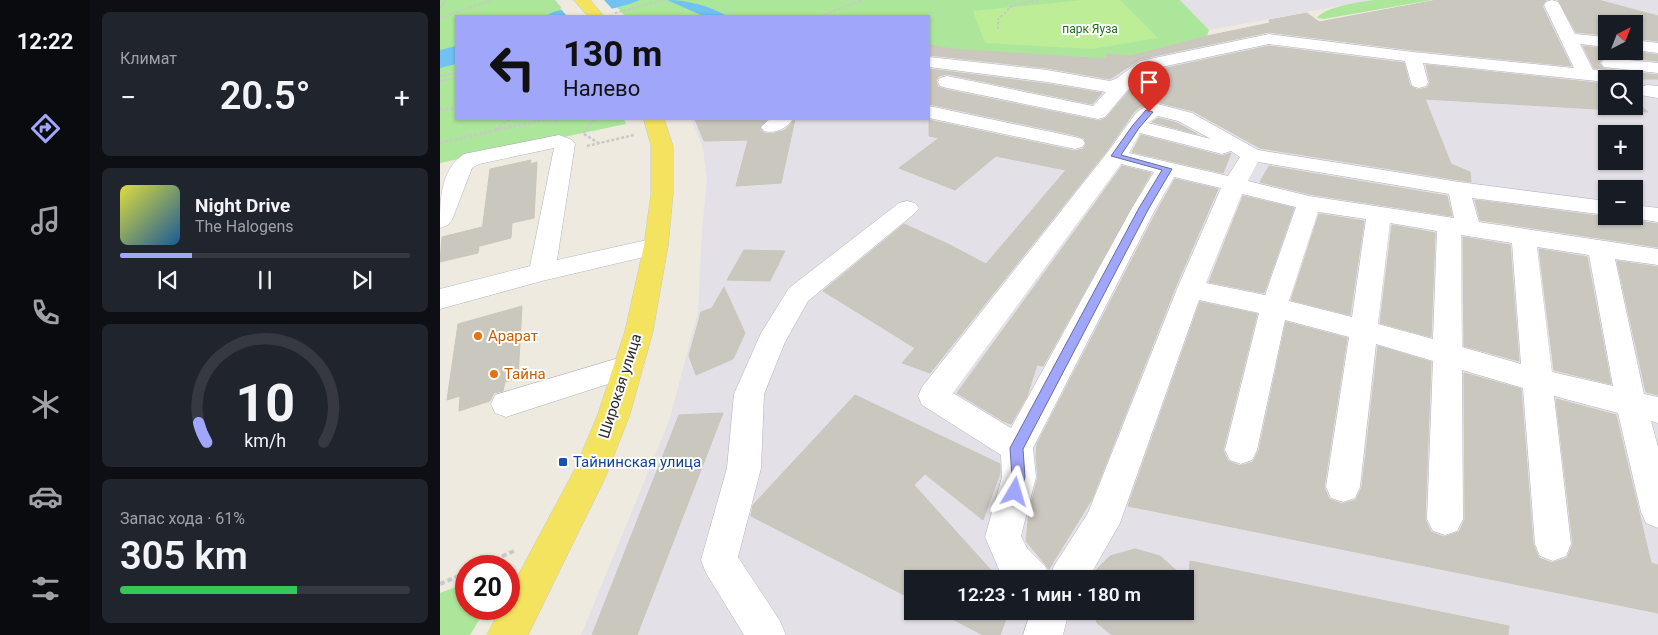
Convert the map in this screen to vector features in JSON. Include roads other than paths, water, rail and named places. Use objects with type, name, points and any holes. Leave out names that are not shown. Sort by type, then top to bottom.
[{"type":"main road","points":[[582,0],[595,15]]},
{"type":"main road","name":"Широкая улица","points":[[507,635],[589,476],[614,414],[639,331],[656,246],[662,194],[662,146],[644,127]]},
{"type":"lane","points":[[1552,5],[1583,66],[1646,85]]},
{"type":"lane","points":[[1569,38],[1598,41]]},
{"type":"lane","points":[[930,78],[1098,113],[1124,82],[1146,65],[1269,40],[1413,57],[1658,68]]},
{"type":"lane","points":[[1643,46],[1658,48]]},
{"type":"lane","points":[[1413,57],[1420,82]]},
{"type":"lane","points":[[930,62],[1047,76],[1112,87],[1124,82]]},
{"type":"lane","points":[[930,112],[1074,143]]},
{"type":"lane","points":[[1017,448],[933,396],[1116,156],[1136,126],[1252,155],[1459,189],[1598,207]]},
{"type":"lane","points":[[440,220],[462,165],[472,159],[559,141],[565,144],[542,272]]},
{"type":"lane","points":[[1073,570],[1102,523],[1190,289],[1234,185],[1252,155]]},
{"type":"lane","points":[[1116,156],[1309,203],[1658,257]]},
{"type":"lane","points":[[1023,570],[1014,561],[1004,537],[1018,477],[1017,448],[1144,208],[1167,169]]},
{"type":"lane","points":[[1445,519],[1447,354],[1459,227],[1459,189]]},
{"type":"lane","points":[[1241,450],[1274,307],[1309,203]]},
{"type":"lane","points":[[766,635],[719,560],[744,468],[749,394],[771,341],[798,295],[908,208]]},
{"type":"lane","points":[[1643,213],[1658,215]]},
{"type":"lane","points":[[1343,487],[1362,330],[1379,214]]},
{"type":"lane","points":[[1524,237],[1536,380],[1553,544]]},
{"type":"lane","points":[[440,299],[542,272],[656,246]]},
{"type":"lane","points":[[1600,249],[1644,406],[1658,512]]},
{"type":"lane","points":[[1190,289],[1274,307],[1536,380],[1644,406]]},
{"type":"lane","points":[[506,404],[629,366]]},
{"type":"lane","points":[[1043,635],[1047,620]]},
{"type":"water","points":[[602,0],[640,0],[617,8],[594,12],[548,15]]},
{"type":"water","points":[[667,0],[698,4],[725,15],[701,15]]},
{"type":"waterway","points":[[440,60],[455,54]]},
{"type":"place","name":"Арарат","points":[[478,336]]},
{"type":"place","name":"Тайна","points":[[494,374]]},
{"type":"place","name":"Тайнинская улица","points":[[563,462]]},
{"type":"park label","name":"парк Яуза","points":[[1090,29]]}]
